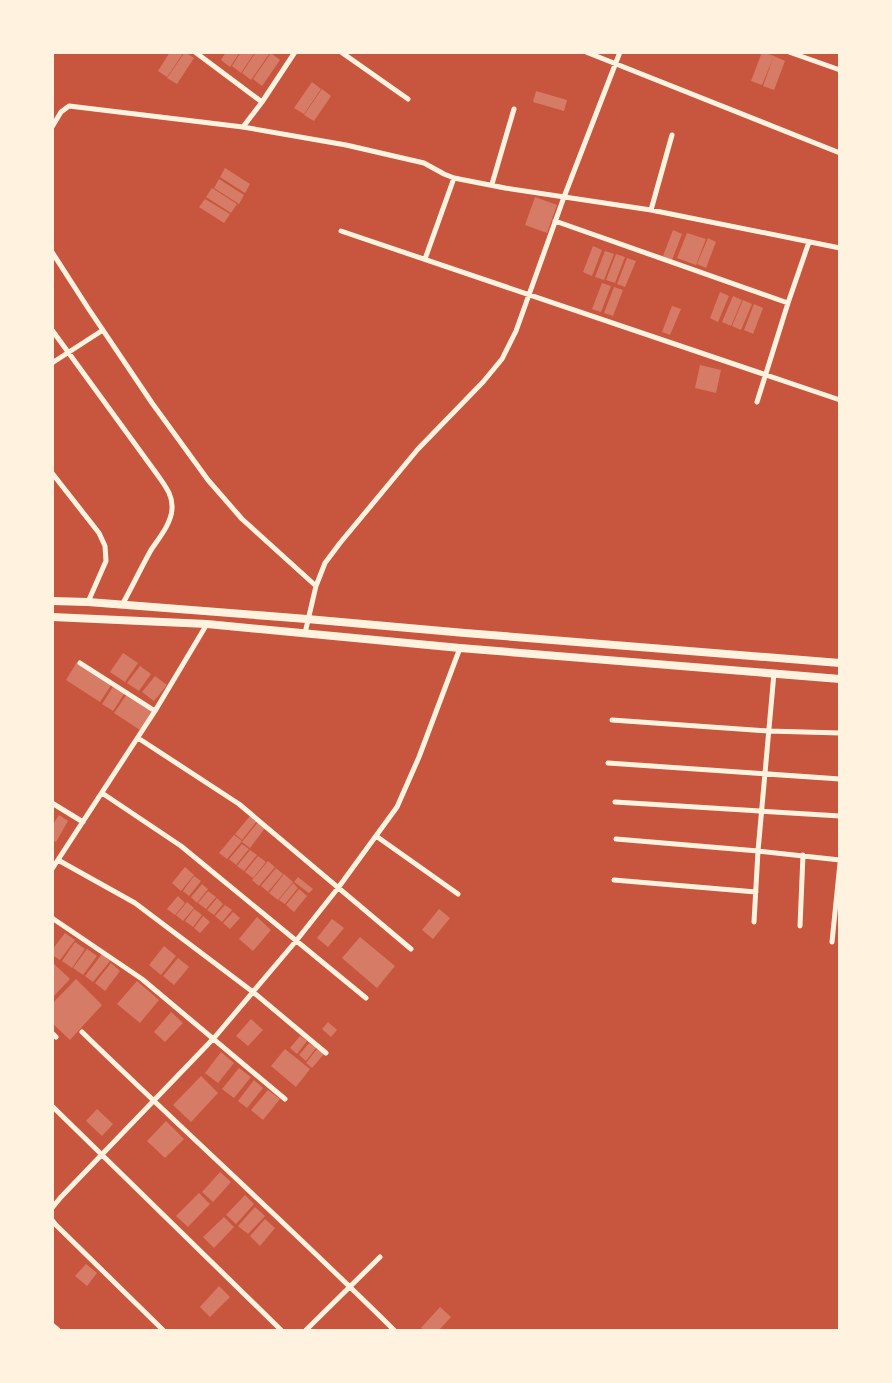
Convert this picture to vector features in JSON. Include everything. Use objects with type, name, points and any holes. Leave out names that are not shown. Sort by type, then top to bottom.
[{"type":"main road","points":[[52,602],[88,602],[308,619],[840,663]]},
{"type":"main road","points":[[52,617],[207,624],[460,648],[840,679]]},
{"type":"street","points":[[195,52],[262,102]]},
{"type":"street","points":[[243,127],[295,52]]},
{"type":"street","points":[[341,52],[408,99]]},
{"type":"street","points":[[586,52],[840,153]]},
{"type":"street","points":[[305,633],[316,586],[325,564],[340,543],[418,449],[483,382],[502,359],[516,331],[555,221],[620,52]]},
{"type":"street","points":[[789,52],[840,70]]},
{"type":"street","points":[[52,127],[61,112],[69,106],[243,127],[407,158],[424,163],[454,178],[505,188],[651,210],[840,248]]},
{"type":"street","points":[[492,184],[514,109]]},
{"type":"street","points":[[651,210],[672,135]]},
{"type":"street","points":[[425,259],[454,178]]},
{"type":"street","points":[[555,221],[788,303]]},
{"type":"street","points":[[341,231],[840,400]]},
{"type":"street","points":[[757,402],[809,242]]},
{"type":"street","points":[[52,252],[102,330],[208,480],[242,519],[316,586]]},
{"type":"street","points":[[52,330],[159,477],[171,498],[172,510],[167,526],[151,551],[122,606]]},
{"type":"street","points":[[52,363],[102,330]]},
{"type":"street","points":[[52,473],[99,533],[105,546],[106,561],[88,602]]},
{"type":"street","points":[[52,868],[138,738],[207,624]]},
{"type":"street","points":[[52,1208],[214,1038],[296,941],[376,836],[397,807],[460,648]]},
{"type":"street","points":[[80,662],[155,711]]},
{"type":"street","points":[[754,922],[758,851],[774,673]]},
{"type":"street","points":[[612,720],[768,731],[840,733]]},
{"type":"street","points":[[138,738],[238,804],[411,949]]},
{"type":"street","points":[[608,763],[840,778]]},
{"type":"street","points":[[102,793],[181,846],[366,998]]},
{"type":"street","points":[[615,802],[840,816]]},
{"type":"street","points":[[52,803],[83,822]]},
{"type":"street","points":[[376,836],[458,894]]},
{"type":"street","points":[[616,839],[803,855],[840,861],[832,942]]},
{"type":"street","points":[[800,926],[803,855]]},
{"type":"street","points":[[58,860],[135,903],[253,992],[326,1053]]},
{"type":"street","points":[[614,880],[756,892]]},
{"type":"street","points":[[52,918],[142,979],[285,1099]]},
{"type":"street","points":[[82,1032],[394,1330]]},
{"type":"street","points":[[52,1106],[281,1330]]},
{"type":"street","points":[[52,1220],[163,1330]]},
{"type":"street","points":[[306,1330],[380,1257]]},
{"type":"street","points":[[52,1325],[58,1330]]},
{"type":"building","points":[[170,52],[184,52],[167,77],[158,71]]},
{"type":"building","points":[[185,52],[194,58],[177,84],[167,78]]},
{"type":"building","points":[[226,52],[240,52],[230,67],[221,60]]},
{"type":"building","points":[[241,52],[255,52],[241,73],[232,66]]},
{"type":"building","points":[[256,52],[267,52],[269,54],[251,80],[242,73]]},
{"type":"building","points":[[762,52],[774,56],[762,85],[751,81]]},
{"type":"building","points":[[271,53],[280,60],[262,86],[253,79]]},
{"type":"building","points":[[774,56],[785,61],[774,90],[763,86]]},
{"type":"building","points":[[312,82],[321,89],[304,114],[294,108]]},
{"type":"building","points":[[322,89],[331,96],[314,121],[304,115]]},
{"type":"building","points":[[536,91],[567,100],[564,111],[533,102]]},
{"type":"building","points":[[225,168],[250,184],[245,193],[220,177]]},
{"type":"building","points":[[219,179],[244,195],[239,204],[214,188]]},
{"type":"building","points":[[212,188],[237,204],[231,213],[206,197]]},
{"type":"building","points":[[535,197],[557,205],[547,233],[525,225]]},
{"type":"building","points":[[205,199],[230,214],[224,223],[199,207]]},
{"type":"building","points":[[673,230],[682,234],[672,260],[663,256]]},
{"type":"building","points":[[687,233],[706,239],[696,265],[677,258]]},
{"type":"building","points":[[708,238],[716,242],[706,268],[697,264]]},
{"type":"building","points":[[593,246],[602,250],[592,276],[583,272]]},
{"type":"building","points":[[605,251],[614,254],[604,280],[595,277]]},
{"type":"building","points":[[616,254],[625,257],[615,283],[606,280]]},
{"type":"building","points":[[627,258],[636,261],[625,287],[617,284]]},
{"type":"building","points":[[602,283],[611,286],[601,312],[592,309]]},
{"type":"building","points":[[614,287],[623,290],[613,316],[604,313]]},
{"type":"building","points":[[720,292],[729,296],[718,322],[710,318]]},
{"type":"building","points":[[733,296],[742,300],[731,326],[722,322]]},
{"type":"building","points":[[743,300],[752,304],[741,330],[732,326]]},
{"type":"building","points":[[754,304],[763,308],[753,334],[744,330]]},
{"type":"building","points":[[672,306],[681,309],[670,335],[662,332]]},
{"type":"building","points":[[700,365],[721,370],[716,393],[695,388]]},
{"type":"building","points":[[123,653],[138,663],[125,682],[110,672]]},
{"type":"building","points":[[77,662],[112,684],[100,702],[66,680]]},
{"type":"building","points":[[140,666],[151,674],[139,691],[127,683]]},
{"type":"building","points":[[155,676],[167,685],[154,701],[142,692]]},
{"type":"building","points":[[113,687],[124,694],[113,711],[102,704]]},
{"type":"building","points":[[127,694],[153,711],[140,730],[114,713]]},
{"type":"building","points":[[59,815],[68,821],[56,842],[52,840],[52,826]]},
{"type":"building","points":[[250,816],[257,821],[242,840],[235,834]]},
{"type":"building","points":[[258,822],[265,828],[250,848],[242,842]]},
{"type":"building","points":[[234,835],[242,841],[227,859],[219,853]]},
{"type":"building","points":[[242,844],[249,849],[236,865],[229,859]]},
{"type":"building","points":[[250,850],[257,855],[244,871],[237,866]]},
{"type":"building","points":[[258,856],[266,862],[253,878],[245,872]]},
{"type":"building","points":[[268,861],[275,867],[259,886],[252,880]]},
{"type":"building","points":[[185,867],[194,875],[181,891],[172,883]]},
{"type":"building","points":[[276,868],[283,874],[268,892],[261,886]]},
{"type":"building","points":[[284,874],[293,882],[278,900],[269,893]]},
{"type":"building","points":[[194,876],[201,881],[189,896],[183,891]]},
{"type":"building","points":[[298,877],[313,889],[309,893],[294,882]]},
{"type":"building","points":[[293,883],[298,888],[285,904],[279,900]]},
{"type":"building","points":[[202,884],[208,889],[197,903],[191,897]]},
{"type":"building","points":[[299,889],[307,896],[294,912],[286,905]]},
{"type":"building","points":[[208,891],[216,897],[206,909],[198,903]]},
{"type":"building","points":[[178,896],[185,903],[175,915],[167,909]]},
{"type":"building","points":[[217,898],[223,904],[214,915],[207,910]]},
{"type":"building","points":[[187,902],[194,908],[183,921],[176,915]]},
{"type":"building","points":[[225,905],[232,910],[222,922],[215,916]]},
{"type":"building","points":[[194,909],[202,915],[193,927],[185,921]]},
{"type":"building","points":[[439,909],[450,918],[433,939],[422,930]]},
{"type":"building","points":[[233,912],[240,918],[230,929],[223,923]]},
{"type":"building","points":[[203,916],[210,922],[200,933],[194,928]]},
{"type":"building","points":[[257,917],[271,930],[253,951],[239,939]]},
{"type":"building","points":[[332,919],[344,928],[328,947],[317,938]]},
{"type":"building","points":[[65,933],[75,940],[60,960],[52,955],[52,950]]},
{"type":"building","points":[[360,937],[395,966],[377,988],[342,958]]},
{"type":"building","points":[[75,942],[85,949],[72,968],[62,961]]},
{"type":"building","points":[[164,946],[176,956],[161,975],[149,965]]},
{"type":"building","points":[[87,949],[97,956],[83,975],[73,968]]},
{"type":"building","points":[[102,954],[110,961],[93,982],[85,976]]},
{"type":"building","points":[[178,958],[189,967],[174,985],[163,976]]},
{"type":"building","points":[[52,962],[70,979],[52,998]]},
{"type":"building","points":[[111,963],[120,971],[105,991],[95,983]]},
{"type":"building","points":[[76,979],[102,1005],[70,1040],[52,1023],[52,1004]]},
{"type":"building","points":[[137,981],[159,1000],[140,1023],[117,1004]]},
{"type":"building","points":[[171,1012],[183,1023],[165,1042],[154,1032]]},
{"type":"building","points":[[251,1019],[263,1030],[248,1046],[236,1036]]},
{"type":"building","points":[[328,1022],[337,1030],[331,1037],[322,1029]]},
{"type":"building","points":[[300,1036],[307,1041],[297,1054],[290,1048]]},
{"type":"building","points":[[309,1043],[316,1048],[306,1061],[299,1055]]},
{"type":"building","points":[[285,1049],[310,1069],[296,1087],[271,1066]]},
{"type":"building","points":[[317,1049],[324,1054],[312,1068],[306,1063]]},
{"type":"building","points":[[221,1052],[234,1063],[218,1083],[205,1073]]},
{"type":"building","points":[[239,1068],[251,1077],[234,1098],[222,1089]]},
{"type":"building","points":[[201,1076],[218,1093],[191,1122],[173,1105]]},
{"type":"building","points":[[254,1080],[263,1088],[247,1108],[238,1101]]},
{"type":"building","points":[[268,1090],[280,1099],[263,1120],[251,1110]]},
{"type":"building","points":[[97,1109],[113,1124],[102,1136],[86,1121]]},
{"type":"building","points":[[166,1121],[184,1139],[165,1158],[147,1141]]},
{"type":"building","points":[[220,1172],[231,1182],[213,1202],[202,1192]]},
{"type":"building","points":[[199,1193],[210,1204],[188,1227],[176,1216]]},
{"type":"building","points":[[245,1195],[254,1204],[236,1224],[226,1215]]},
{"type":"building","points":[[255,1207],[265,1216],[248,1234],[238,1226]]},
{"type":"building","points":[[224,1217],[234,1227],[214,1248],[203,1237]]},
{"type":"building","points":[[265,1219],[275,1228],[260,1246],[250,1236]]},
{"type":"building","points":[[86,1264],[97,1273],[87,1286],[75,1276]]},
{"type":"building","points":[[219,1286],[230,1297],[210,1317],[200,1307]]},
{"type":"building","points":[[440,1307],[451,1317],[439,1330],[424,1330],[421,1328]]}]
